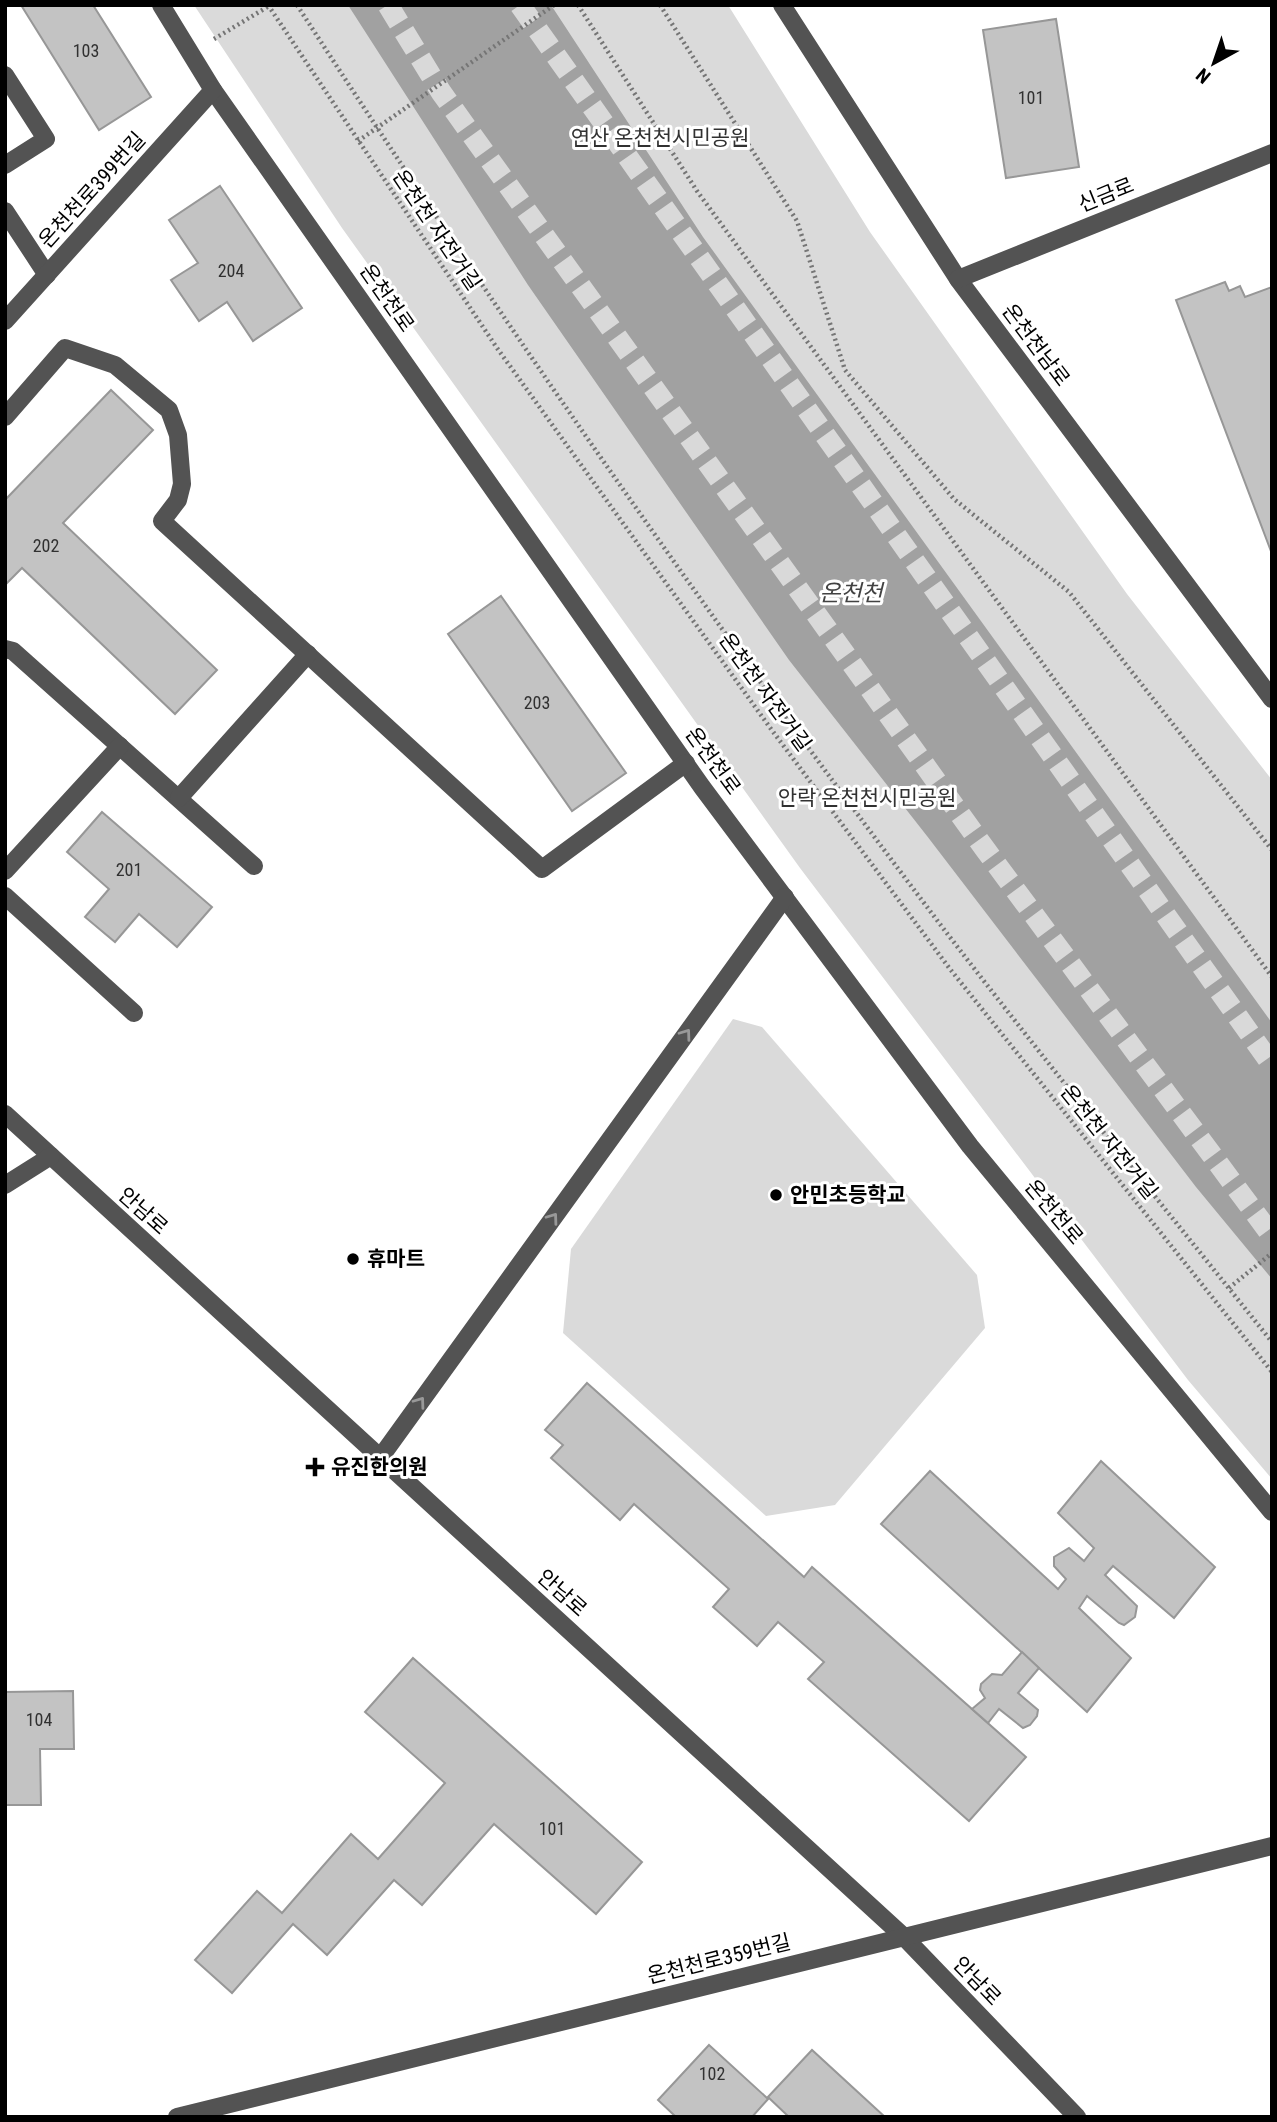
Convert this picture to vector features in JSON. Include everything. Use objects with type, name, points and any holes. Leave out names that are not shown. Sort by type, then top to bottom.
[{"type":"street","name":"온천천로","points":[[161,5],[213,90],[686,763],[970,1146],[1272,1512]]},
{"type":"street","name":"온천천남로","points":[[782,5],[958,279],[1272,699]]},
{"type":"street","points":[[5,75],[46,139],[5,165]]},
{"type":"street","name":"온천천로399번길","points":[[5,321],[213,90]]},
{"type":"street","name":"신금로","points":[[958,279],[1272,153]]},
{"type":"street","points":[[5,211],[47,275]]},
{"type":"street","points":[[5,417],[65,348],[115,365],[169,410],[178,435],[182,484],[178,499],[162,521],[542,869],[686,763]]},
{"type":"street","points":[[5,649],[13,651],[254,866]]},
{"type":"street","points":[[179,799],[308,654]]},
{"type":"street","points":[[5,871],[120,746]]},
{"type":"street","points":[[5,896],[134,1013]]},
{"type":"street","points":[[380,1458],[785,897]]},
{"type":"street","name":"안남로","points":[[5,1114],[904,1937],[1077,2117]]},
{"type":"street","points":[[5,1185],[51,1156]]},
{"type":"street","name":"온천천로359번길","points":[[177,2117],[1272,1846]]},
{"type":"path","points":[[298,5],[378,129],[677,567],[947,932],[1272,1342]]},
{"type":"path","points":[[358,141],[554,5]]},
{"type":"path","points":[[578,5],[697,191],[1272,977]]},
{"type":"path","points":[[660,5],[797,221],[845,370],[954,499],[1069,592],[1272,850]]},
{"type":"path","points":[[190,54],[269,6]]},
{"type":"path","name":"온천천 자전거길","points":[[269,6],[497,348],[779,740],[959,980],[1272,1372]]},
{"type":"path","points":[[1229,1288],[1272,1253]]},
{"type":"green space","points":[[194,5],[728,5],[870,232],[1127,594],[1272,780],[1272,1479],[1188,1380],[800,868],[342,228]]},
{"type":"green space","points":[[733,1019],[762,1027],[977,1275],[985,1328],[835,1505],[766,1516],[563,1333],[571,1249]]},
{"type":"water","name":"온천천","points":[[348,5],[551,5],[703,237],[1272,1023],[1272,1279],[1196,1187],[789,660],[528,285]]},
{"type":"building","points":[[21,5],[93,5],[151,97],[99,130]]},
{"type":"building","points":[[1056,19],[1079,167],[1006,178],[983,30]]},
{"type":"building","points":[[220,186],[302,308],[253,341],[227,302],[199,321],[171,280],[198,263],[169,220]]},
{"type":"building","points":[[1225,282],[1229,291],[1240,286],[1245,297],[1272,287],[1272,554],[1176,300]]},
{"type":"building","points":[[111,390],[153,430],[63,523],[217,670],[175,714],[22,568],[5,585],[5,500]]},
{"type":"building","points":[[501,596],[626,773],[572,811],[448,634]]},
{"type":"building","points":[[102,812],[212,907],[177,947],[139,914],[115,942],[85,917],[109,889],[67,852]]},
{"type":"building","points":[[587,1383],[804,1577],[812,1567],[1026,1757],[969,1821],[808,1679],[824,1662],[778,1622],[757,1646],[713,1607],[729,1589],[634,1504],[620,1520],[551,1458],[563,1445],[545,1430]]},
{"type":"building","points":[[1101,1461],[1215,1567],[1174,1618],[1113,1566],[1105,1575],[1137,1606],[1135,1617],[1124,1625],[1119,1623],[1087,1596],[1079,1608],[1131,1658],[1087,1712],[881,1524],[930,1471],[1058,1589],[1066,1579],[1054,1566],[1054,1557],[1069,1548],[1084,1561],[1094,1548],[1058,1513]]},
{"type":"building","points":[[1022,1652],[1039,1668],[1018,1693],[1038,1710],[1037,1716],[1030,1725],[1023,1728],[999,1709],[988,1723],[972,1709],[985,1698],[980,1690],[981,1684],[992,1674],[1002,1675]]},
{"type":"building","points":[[413,1658],[642,1862],[596,1914],[494,1824],[422,1905],[394,1880],[327,1955],[293,1924],[232,1993],[195,1960],[257,1891],[282,1913],[351,1834],[378,1859],[445,1783],[365,1712]]},
{"type":"building","points":[[73,1691],[74,1749],[40,1749],[41,1805],[5,1805],[5,1692]]},
{"type":"building","points":[[709,2045],[767,2098],[812,2050],[885,2117],[789,2117],[769,2098],[752,2117],[676,2117],[658,2100]]},
{"type":"tunnel","points":[[388,5],[441,92],[985,849],[1272,1236]]},
{"type":"tunnel","points":[[520,5],[1272,1065]]},
{"type":"place","name":"안민초등학교","points":[[776,1195]]},
{"type":"place","name":"휴마트","points":[[353,1259]]},
{"type":"place","name":"유진한의원","points":[[315,1467]]},
{"type":"park label","name":"연산 온천천시민공원","points":[[660,138]]},
{"type":"park label","name":"안락 온천천시민공원","points":[[867,798]]}]
